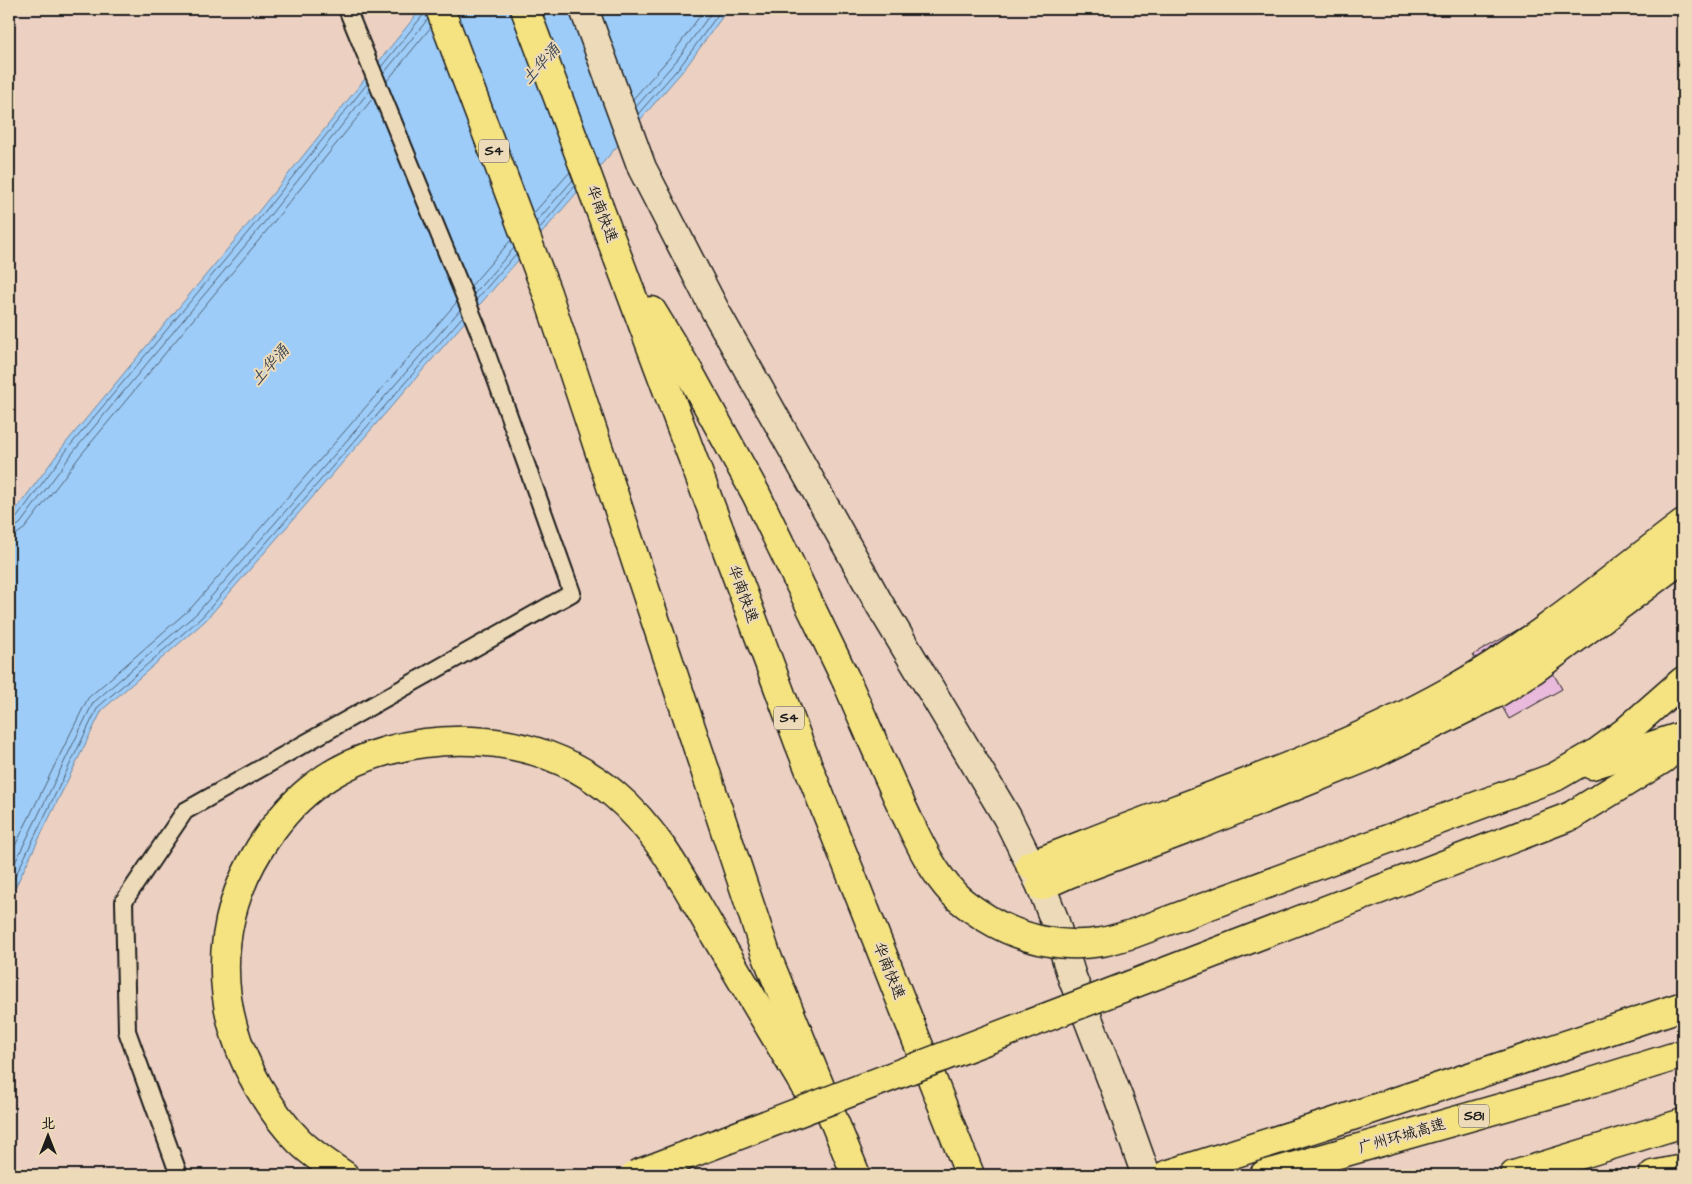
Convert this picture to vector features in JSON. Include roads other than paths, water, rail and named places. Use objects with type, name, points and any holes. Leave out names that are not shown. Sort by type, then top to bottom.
[{"type":"highway","name":"S4","points":[[440,9],[547,293],[766,954],[854,1171]]},
{"type":"highway","name":"华南快速","points":[[525,9],[798,743],[970,1175]]},
{"type":"highway","points":[[618,257],[688,370],[756,494],[846,680],[894,790],[934,869],[953,894],[975,911],[1003,928],[1048,942],[1075,944],[1102,942],[1132,934],[1556,777],[1683,735]]},
{"type":"highway","points":[[1036,876],[1214,797],[1366,733],[1449,691],[1517,650],[1683,524]]},
{"type":"highway","points":[[1036,876],[1068,874],[1290,789],[1372,755],[1497,692],[1533,670],[1683,558]]},
{"type":"highway","points":[[1556,777],[1603,749],[1683,681]]},
{"type":"highway","points":[[344,1175],[299,1141],[281,1120],[266,1099],[242,1053],[230,1012],[225,978],[225,954],[234,906],[252,861],[275,825],[312,788],[331,775],[380,752],[432,741],[459,740],[484,741],[529,749],[561,761],[598,781],[615,794],[648,827],[676,867],[854,1171]]},
{"type":"highway","points":[[1571,816],[1663,759],[1683,741]]},
{"type":"highway","points":[[635,1175],[1571,816],[1683,764]]},
{"type":"highway","points":[[1166,1175],[1331,1123],[1683,1006]]},
{"type":"highway","name":"广州环城高速","points":[[1264,1175],[1589,1083],[1683,1054]]},
{"type":"highway","points":[[1514,1175],[1683,1123]]},
{"type":"highway","points":[[1653,1175],[1683,1168]]},
{"type":"street","points":[[584,9],[642,168],[716,312],[880,605],[1007,817],[1036,876],[1054,919],[1072,977],[1146,1175]]},
{"type":"lane","points":[[179,1175],[127,1031],[124,901],[185,811],[572,593],[478,329],[360,45],[347,9]]},
{"type":"water","name":"土华涌","points":[[421,9],[728,9],[686,67],[205,621],[102,710],[9,900],[9,519],[65,444],[250,222]]}]
